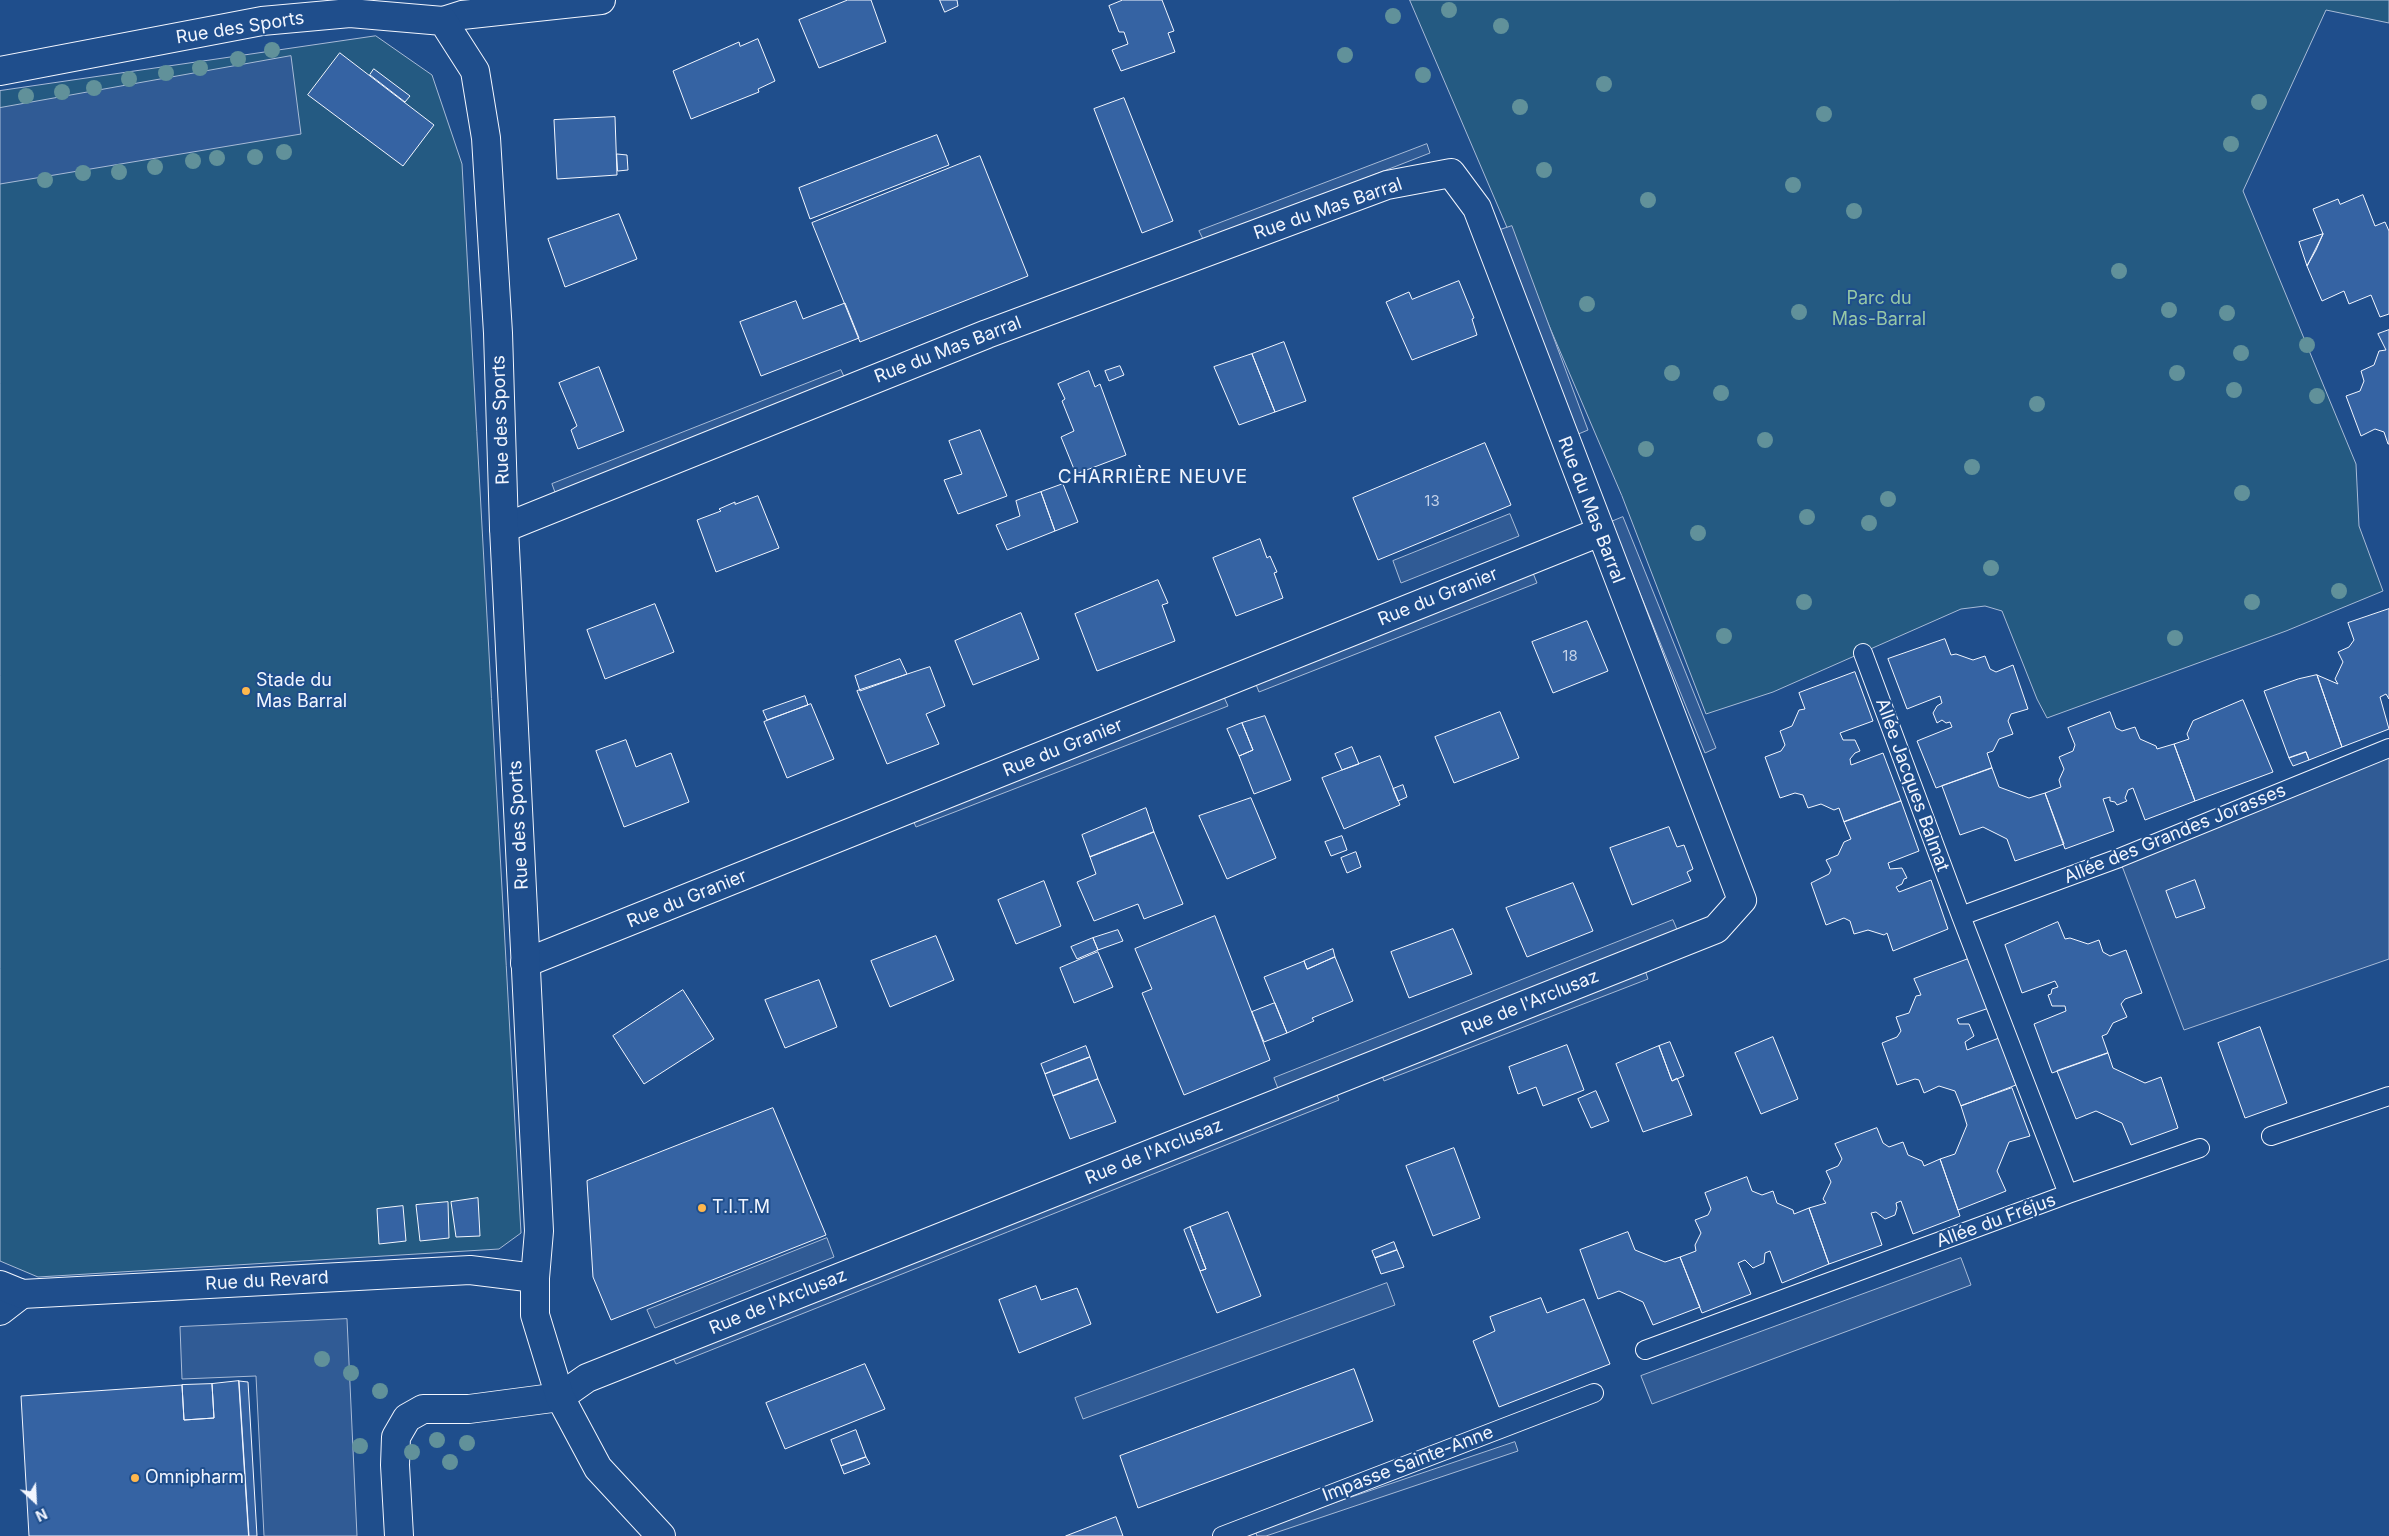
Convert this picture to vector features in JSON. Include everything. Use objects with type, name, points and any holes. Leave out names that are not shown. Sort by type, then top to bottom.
[{"type":"street","points":[[443,21],[462,15],[601,0]]},
{"type":"street","name":"Rue des Sports","points":[[0,71],[262,21],[350,13],[443,21],[475,71],[486,138],[498,333],[504,528],[539,1231],[535,1278],[535,1315],[560,1397],[598,1468],[661,1536]]},
{"type":"street","name":"Rue du Mas Barral","points":[[504,528],[987,334],[1387,185],[1451,173],[1477,208],[1742,900]]},
{"type":"street","name":"Rue du Granier","points":[[525,963],[1600,532]]},
{"type":"street","name":"Rue de l'Arclusaz","points":[[560,1397],[596,1374],[1716,929],[1742,900]]},
{"type":"street","name":"Rue du Revard","points":[[11,1290],[470,1270],[535,1278]]},
{"type":"street","points":[[0,1311],[11,1290]]},
{"type":"street","points":[[399,1536],[395,1465],[396,1437],[407,1418],[423,1409],[469,1408],[560,1397]]},
{"type":"lane","name":"Allée Jacques Balmat","points":[[1863,654],[1960,916]]},
{"type":"lane","name":"Allée des Grandes Jorasses","points":[[1960,916],[2118,858],[2389,748]]},
{"type":"lane","name":"Allée du Fréjus","points":[[1645,1350],[2068,1194],[1960,916]]},
{"type":"lane","points":[[2271,1136],[2389,1096]]},
{"type":"lane","points":[[2068,1194],[2200,1148]]},
{"type":"lane","name":"Impasse Sainte-Anne","points":[[1222,1536],[1594,1393]]},
{"type":"green space","name":"Parc du Mas-Barral","points":[[1410,0],[2389,0],[2389,23],[2326,10],[2243,191],[2356,464],[2359,526],[2383,591],[2286,631],[2047,718],[2037,699],[2002,611],[1985,606],[1961,609],[1773,692],[1706,714],[1622,496]]},
{"type":"green space","name":"Stade du Mas Barral","points":[[376,36],[432,75],[462,164],[521,1233],[499,1249],[38,1277],[0,1261],[0,91]]},
{"type":"shaded area","points":[[291,56],[301,134],[0,184],[0,108]]},
{"type":"shaded area","points":[[1427,144],[1430,153],[1204,241],[1199,231]]},
{"type":"shaded area","points":[[1512,226],[1588,430],[1576,435],[1500,230]]},
{"type":"shaded area","points":[[841,370],[846,381],[556,495],[552,484]]},
{"type":"shaded area","points":[[1510,514],[1519,536],[1401,583],[1393,561]]},
{"type":"shaded area","points":[[1623,517],[1716,748],[1705,753],[1611,522]]},
{"type":"shaded area","points":[[1533,573],[1537,583],[1259,692],[1255,682]]},
{"type":"shaded area","points":[[1224,697],[1228,706],[916,827],[912,818]]},
{"type":"shaded area","points":[[2389,748],[2389,959],[2184,1030],[2119,858]]},
{"type":"shaded area","points":[[1673,920],[1678,932],[1279,1091],[1274,1078]]},
{"type":"shaded area","points":[[1645,970],[1648,979],[1384,1081],[1381,1073]]},
{"type":"shaded area","points":[[1334,1088],[1339,1100],[676,1364],[670,1352]]},
{"type":"shaded area","points":[[827,1238],[834,1257],[655,1328],[647,1310]]},
{"type":"shaded area","points":[[1961,1258],[1971,1285],[1652,1404],[1641,1376]]},
{"type":"shaded area","points":[[1387,1283],[1395,1305],[1083,1419],[1075,1398]]},
{"type":"shaded area","points":[[347,1319],[357,1536],[264,1536],[256,1376],[182,1379],[180,1327]]},
{"type":"shaded area","points":[[1515,1442],[1518,1451],[1266,1536],[1257,1536],[1255,1530]]},
{"type":"building","points":[[848,0],[871,0],[886,42],[819,68],[799,20]]},
{"type":"building","points":[[940,0],[957,0],[958,6],[945,12]]},
{"type":"building","points":[[1123,0],[1162,0],[1174,31],[1168,33],[1175,52],[1121,71],[1112,50],[1128,44],[1124,32],[1119,32],[1109,6]]},
{"type":"building","points":[[758,39],[775,81],[758,89],[759,92],[691,119],[673,71],[739,42],[740,46]]},
{"type":"building","points":[[340,53],[434,125],[403,166],[308,95]]},
{"type":"building","points":[[374,69],[410,96],[405,102],[370,75]]},
{"type":"building","points":[[1124,98],[1173,221],[1142,233],[1094,109]]},
{"type":"building","points":[[615,117],[617,175],[557,179],[554,120]]},
{"type":"building","points":[[937,135],[949,165],[810,219],[799,188]]},
{"type":"building","points":[[617,154],[627,155],[628,170],[618,171]]},
{"type":"building","points":[[980,156],[1028,276],[860,342],[812,223]]},
{"type":"building","points":[[2363,195],[2375,226],[2385,222],[2389,231],[2389,314],[2380,317],[2371,295],[2349,304],[2344,291],[2322,301],[2307,266],[2323,234],[2313,209],[2338,199],[2340,204]]},
{"type":"building","points":[[619,214],[637,259],[565,287],[548,239]]},
{"type":"building","points":[[2323,234],[2316,250],[2307,266],[2299,242]]},
{"type":"building","points":[[1459,281],[1474,318],[1472,319],[1477,335],[1412,360],[1386,302],[1409,292],[1412,299]]},
{"type":"building","points":[[796,301],[803,319],[845,303],[859,338],[761,376],[740,322]]},
{"type":"building","points":[[2389,330],[2388,444],[2384,432],[2375,429],[2361,436],[2346,396],[2360,391],[2364,381],[2361,371],[2374,365],[2379,351],[2386,350],[2378,334]]},
{"type":"building","points":[[1284,342],[1306,401],[1275,412],[1252,354]]},
{"type":"building","points":[[1252,354],[1275,412],[1239,425],[1214,367]]},
{"type":"building","points":[[1120,366],[1124,375],[1109,381],[1105,371]]},
{"type":"building","points":[[599,367],[624,431],[578,449],[571,430],[577,426],[559,383]]},
{"type":"building","points":[[1089,371],[1095,387],[1100,384],[1126,455],[1076,474],[1061,437],[1074,431],[1062,401],[1065,399],[1058,384]]},
{"type":"building","points":[[980,430],[1007,496],[958,514],[944,480],[962,474],[949,441]]},
{"type":"building","points":[[1485,443],[1511,505],[1378,560],[1353,498]]},
{"type":"building","points":[[1063,484],[1078,522],[1055,531],[1041,492]]},
{"type":"building","points":[[1041,492],[1055,531],[1007,550],[996,525],[1020,516],[1016,501]]},
{"type":"building","points":[[758,496],[779,548],[716,572],[697,520],[721,511],[719,509],[735,502],[735,504]]},
{"type":"building","points":[[1260,539],[1267,558],[1270,556],[1277,572],[1274,573],[1283,598],[1236,616],[1213,558]]},
{"type":"building","points":[[1158,580],[1168,603],[1162,605],[1175,641],[1097,671],[1075,614]]},
{"type":"building","points":[[655,604],[674,652],[605,679],[587,630]]},
{"type":"building","points":[[2389,609],[2389,699],[2386,694],[2380,697],[2389,729],[2342,747],[2317,675],[2338,684],[2335,679],[2343,662],[2338,652],[2349,647],[2354,640],[2348,623]]},
{"type":"building","points":[[1021,613],[1039,659],[973,685],[955,641]]},
{"type":"building","points":[[1587,621],[1608,671],[1553,693],[1532,642]]},
{"type":"building","points":[[1945,639],[1951,655],[1956,654],[1973,660],[1985,656],[1990,669],[1996,672],[2013,665],[2028,709],[2011,714],[2008,721],[2013,734],[1999,739],[1993,751],[1987,753],[1992,768],[1936,788],[1917,741],[1952,727],[1950,722],[1946,723],[1942,720],[1937,723],[1933,713],[1937,706],[1942,703],[1940,696],[1907,709],[1888,659]]},
{"type":"building","points":[[900,659],[907,674],[860,691],[855,676]]},
{"type":"building","points":[[930,667],[945,706],[926,714],[939,744],[887,764],[857,691]]},
{"type":"building","points":[[1855,672],[1873,721],[1840,733],[1843,740],[1855,740],[1860,751],[1855,753],[1850,759],[1851,765],[1883,753],[1901,801],[1844,822],[1839,808],[1834,810],[1821,804],[1808,808],[1803,795],[1795,793],[1780,798],[1765,757],[1781,751],[1785,745],[1780,731],[1792,726],[1799,710],[1805,709],[1799,693]]},
{"type":"building","points":[[2317,675],[2342,747],[2309,760],[2306,752],[2289,758],[2264,691],[2298,679]]},
{"type":"building","points":[[805,696],[808,705],[767,720],[763,711]]},
{"type":"building","points":[[2243,700],[2273,772],[2195,801],[2174,744],[2189,739],[2187,734],[2193,721]]},
{"type":"building","points":[[811,704],[834,759],[787,778],[764,722]]},
{"type":"building","points":[[1500,712],[1519,758],[1454,783],[1435,737]]},
{"type":"building","points":[[2110,712],[2116,728],[2122,731],[2135,727],[2140,739],[2156,746],[2157,749],[2174,744],[2195,801],[2145,820],[2133,788],[2128,790],[2125,798],[2127,801],[2117,805],[2115,802],[2110,801],[2110,797],[2103,799],[2114,831],[2065,849],[2045,793],[2061,787],[2059,780],[2064,769],[2059,757],[2073,751],[2075,745],[2068,728]]},
{"type":"building","points":[[1265,716],[1291,780],[1254,794],[1239,756],[1253,750],[1242,723]]},
{"type":"building","points":[[1242,723],[1253,750],[1239,756],[1227,729]]},
{"type":"building","points":[[626,740],[636,767],[671,753],[689,802],[624,827],[596,751]]},
{"type":"building","points":[[1352,747],[1359,764],[1342,770],[1335,754]]},
{"type":"building","points":[[2306,752],[2309,760],[2293,766],[2289,758]]},
{"type":"building","points":[[1380,756],[1400,805],[1344,829],[1322,778]]},
{"type":"building","points":[[1992,768],[1999,787],[2029,798],[2045,793],[2064,844],[2015,861],[2007,839],[1983,827],[1960,835],[1942,786]]},
{"type":"building","points":[[1403,785],[1407,797],[1398,801],[1393,789]]},
{"type":"building","points":[[1251,798],[1276,858],[1227,879],[1199,816]]},
{"type":"building","points":[[1901,801],[1919,851],[1888,863],[1890,869],[1902,868],[1907,878],[1896,887],[1899,892],[1931,880],[1948,929],[1893,951],[1887,933],[1884,935],[1868,930],[1854,934],[1850,921],[1844,918],[1826,925],[1811,883],[1829,874],[1831,870],[1826,860],[1838,855],[1844,842],[1851,839],[1844,822]]},
{"type":"building","points":[[1146,808],[1154,832],[1090,857],[1082,835]]},
{"type":"building","points":[[1669,827],[1677,847],[1684,845],[1693,869],[1687,872],[1691,881],[1632,905],[1610,848]]},
{"type":"building","points":[[1154,832],[1183,904],[1144,919],[1138,904],[1094,921],[1077,882],[1096,874],[1090,857]]},
{"type":"building","points":[[1342,836],[1347,850],[1331,856],[1325,842]]},
{"type":"building","points":[[1356,852],[1361,867],[1347,873],[1341,858]]},
{"type":"building","points":[[2195,880],[2205,908],[2176,918],[2166,891]]},
{"type":"building","points":[[1044,881],[1061,926],[1016,944],[998,900]]},
{"type":"building","points":[[1573,883],[1593,931],[1527,957],[1506,908]]},
{"type":"building","points":[[1215,916],[1270,1060],[1184,1095],[1142,993],[1152,989],[1135,949]]},
{"type":"building","points":[[2058,922],[2065,939],[2070,938],[2088,944],[2099,940],[2103,952],[2110,956],[2126,950],[2142,993],[2125,999],[2121,1004],[2127,1017],[2113,1023],[2107,1034],[2102,1036],[2108,1053],[2052,1073],[2034,1024],[2066,1011],[2065,1006],[2052,1006],[2048,995],[2051,994],[2052,989],[2058,987],[2055,981],[2022,993],[2005,945]]},
{"type":"building","points":[[1453,929],[1472,974],[1409,998],[1391,952]]},
{"type":"building","points":[[1118,930],[1123,941],[1098,950],[1093,938]]},
{"type":"building","points":[[936,936],[954,980],[890,1007],[871,961]]},
{"type":"building","points":[[1093,938],[1098,950],[1077,959],[1071,947]]},
{"type":"building","points":[[1333,949],[1335,957],[1307,969],[1304,961]]},
{"type":"building","points":[[1098,952],[1113,987],[1074,1003],[1060,968]]},
{"type":"building","points":[[1335,957],[1353,1001],[1312,1018],[1314,1021],[1287,1033],[1264,977],[1304,961],[1307,969]]},
{"type":"building","points":[[1971,958],[1989,1008],[1957,1019],[1959,1024],[1969,1024],[1974,1036],[1965,1042],[1967,1050],[1999,1038],[2016,1085],[1961,1106],[1955,1091],[1939,1086],[1924,1093],[1919,1080],[1915,1079],[1897,1085],[1882,1043],[1897,1037],[1901,1031],[1896,1017],[1909,1013],[1916,996],[1921,995],[1914,979]]},
{"type":"building","points":[[819,980],[837,1027],[785,1048],[765,1000]]},
{"type":"building","points":[[683,990],[714,1039],[644,1084],[613,1036]]},
{"type":"building","points":[[1275,1003],[1287,1033],[1264,1042],[1252,1012]]},
{"type":"building","points":[[2260,1027],[2287,1103],[2245,1118],[2218,1043]]},
{"type":"building","points":[[1773,1037],[1798,1099],[1761,1114],[1735,1053]]},
{"type":"building","points":[[1670,1042],[1684,1076],[1672,1081],[1659,1046]]},
{"type":"building","points":[[1567,1045],[1584,1090],[1543,1106],[1536,1087],[1518,1094],[1509,1067]]},
{"type":"building","points":[[1086,1046],[1090,1057],[1045,1074],[1041,1064]]},
{"type":"building","points":[[1659,1046],[1672,1081],[1677,1078],[1692,1115],[1643,1132],[1616,1064]]},
{"type":"building","points":[[2108,1053],[2113,1068],[2145,1083],[2161,1077],[2178,1128],[2131,1145],[2122,1123],[2096,1111],[2076,1119],[2057,1071]]},
{"type":"building","points":[[1090,1057],[1098,1079],[1053,1096],[1045,1074]]},
{"type":"building","points":[[1098,1079],[1116,1122],[1070,1139],[1053,1096]]},
{"type":"building","points":[[2012,1088],[2030,1136],[2009,1142],[1997,1171],[2006,1191],[1958,1210],[1940,1159],[1955,1154],[1967,1125],[1961,1106]]},
{"type":"building","points":[[1596,1091],[1609,1121],[1591,1128],[1578,1099]]},
{"type":"building","name":"T.I.T.M","points":[[773,1108],[826,1235],[611,1320],[593,1277],[587,1181]]},
{"type":"building","points":[[1877,1128],[1883,1143],[1889,1147],[1903,1142],[1908,1155],[1922,1161],[1924,1166],[1940,1159],[1960,1216],[1913,1234],[1901,1201],[1896,1203],[1895,1215],[1885,1219],[1876,1212],[1871,1213],[1882,1245],[1829,1264],[1809,1208],[1826,1203],[1823,1199],[1831,1182],[1826,1171],[1838,1166],[1842,1159],[1835,1144]]},
{"type":"building","points":[[1454,1148],[1480,1218],[1433,1236],[1406,1166]]},
{"type":"building","points":[[1747,1177],[1752,1191],[1762,1195],[1773,1191],[1777,1203],[1793,1210],[1794,1214],[1809,1208],[1829,1264],[1782,1283],[1770,1251],[1765,1253],[1764,1263],[1753,1268],[1745,1260],[1738,1263],[1751,1294],[1702,1313],[1680,1257],[1696,1251],[1695,1245],[1701,1233],[1695,1220],[1708,1215],[1711,1209],[1705,1193]]},
{"type":"building","points":[[478,1198],[480,1236],[456,1237],[451,1202]]},
{"type":"building","points":[[448,1202],[449,1238],[420,1241],[416,1205]]},
{"type":"building","points":[[403,1206],[406,1241],[379,1244],[377,1209]]},
{"type":"building","points":[[1228,1212],[1261,1296],[1217,1313],[1200,1271],[1206,1269],[1190,1227]]},
{"type":"building","points":[[1190,1227],[1206,1269],[1200,1271],[1184,1230]]},
{"type":"building","points":[[1628,1232],[1635,1250],[1665,1262],[1680,1257],[1700,1307],[1653,1325],[1643,1302],[1619,1291],[1598,1299],[1580,1250]]},
{"type":"building","points":[[1394,1242],[1397,1250],[1375,1258],[1372,1251]]},
{"type":"building","points":[[1397,1250],[1404,1267],[1381,1274],[1375,1258]]},
{"type":"building","points":[[1036,1286],[1041,1300],[1077,1288],[1091,1324],[1019,1353],[999,1300]]},
{"type":"building","points":[[1541,1298],[1547,1313],[1584,1299],[1610,1364],[1499,1407],[1473,1341],[1495,1331],[1490,1317]]},
{"type":"building","points":[[865,1364],[885,1409],[785,1449],[766,1403]]},
{"type":"building","points":[[1354,1369],[1373,1421],[1138,1508],[1120,1456]]},
{"type":"building","points":[[239,1381],[248,1382],[257,1536],[249,1536]]},
{"type":"building","name":"Omnipharm","points":[[239,1381],[249,1536],[29,1536],[21,1396],[182,1385],[184,1420],[214,1418],[212,1384]]},
{"type":"building","points":[[212,1384],[214,1418],[184,1420],[182,1385]]},
{"type":"building","points":[[856,1430],[866,1457],[841,1466],[831,1440]]},
{"type":"building","points":[[866,1457],[870,1464],[844,1474],[841,1466]]},
{"type":"building","points":[[1116,1517],[1123,1536],[1066,1536]]},
{"type":"place","name":"Stade du Mas Barral","points":[[246,691]]},
{"type":"place","name":"T.I.T.M","points":[[702,1208]]},
{"type":"place","name":"Omnipharm","points":[[135,1478]]},
{"type":"district","name":"CHARRIÈRE NEUVE","points":[[1153,477]]}]
